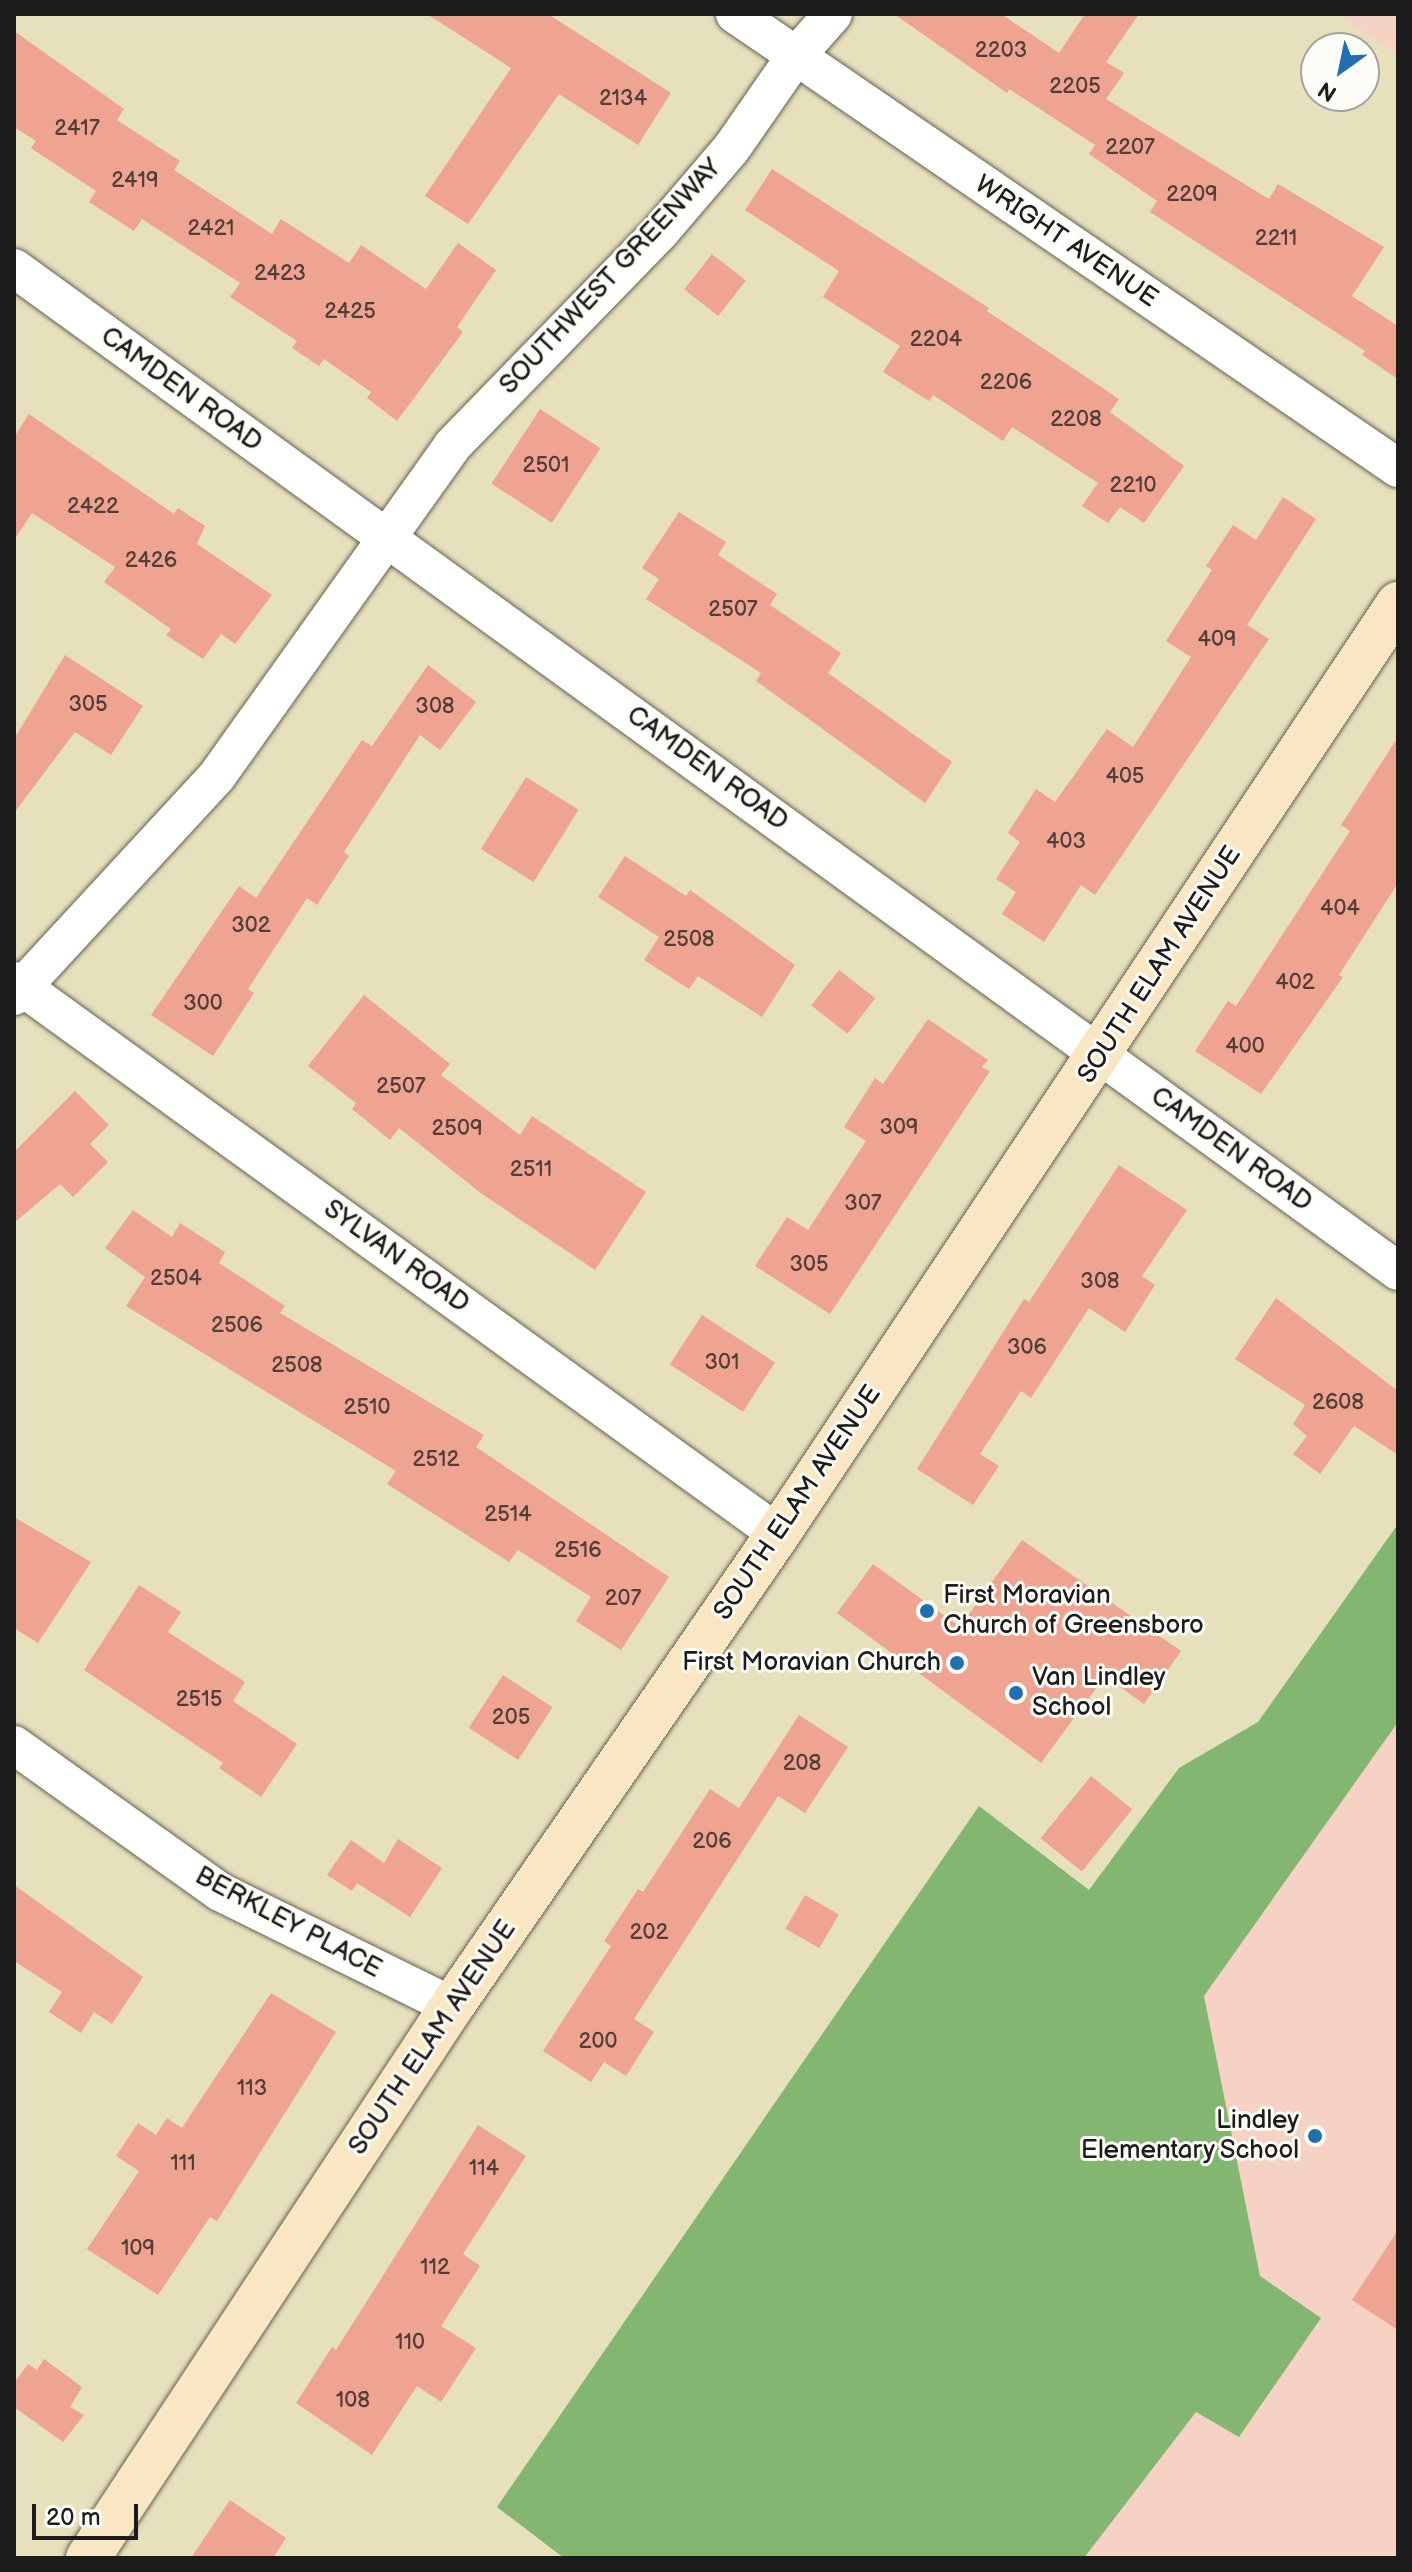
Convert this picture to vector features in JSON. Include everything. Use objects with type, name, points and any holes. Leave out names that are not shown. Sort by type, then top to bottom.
[{"type":"street","name":"WRIGHT AVENUE","points":[[735,14],[1398,468]]},
{"type":"street","name":"SOUTHWEST GREENWAY","points":[[17,988],[217,776],[452,446],[660,232],[731,149],[795,57],[833,14]]},
{"type":"street","name":"CAMDEN ROAD","points":[[14,268],[1103,1053],[1398,1271]]},
{"type":"street","name":"SOUTH ELAM AVENUE","points":[[88,2558],[452,2006],[778,1534],[1103,1053],[1398,604]]},
{"type":"street","name":"SYLVAN ROAD","points":[[17,988],[778,1534]]},
{"type":"street","name":"BERKLEY PLACE","points":[[14,1745],[220,1892],[452,2006]]},
{"type":"shaded area","points":[[1337,14],[1398,14],[1398,55],[1380,43],[1380,32],[1364,32]]},
{"type":"shaded area","name":"Lindley Elementary School","points":[[1398,1722],[1398,2558],[1084,2558],[1196,2412],[1240,2437],[1320,2318],[1260,2276],[1204,1996]]},
{"type":"green space","points":[[1398,1524],[1398,1722],[1204,1996],[1260,2276],[1321,2318],[1239,2437],[1196,2412],[1084,2558],[564,2558],[497,2507],[979,1806],[1089,1890],[1179,1768],[1258,1722]]},
{"type":"building","points":[[427,14],[548,14],[671,93],[638,145],[559,94],[468,224],[425,196],[511,68]]},
{"type":"building","points":[[894,14],[1001,14],[1059,53],[1085,14],[1139,14],[1106,62],[1124,73],[1106,99],[1269,199],[1278,184],[1384,247],[1352,296],[1398,326],[1398,379],[1362,355],[1365,351],[1150,212],[1157,201],[1089,154],[1095,145],[1009,89],[1007,93]]},
{"type":"building","points":[[14,31],[124,109],[117,120],[180,161],[174,170],[272,234],[281,219],[349,263],[361,245],[426,289],[458,243],[496,270],[457,327],[463,332],[397,421],[367,398],[371,392],[324,359],[319,366],[292,348],[297,341],[230,297],[240,283],[142,219],[134,231],[89,202],[96,191],[31,148],[36,141],[14,127]]},
{"type":"building","points":[[772,169],[989,308],[987,311],[1119,399],[1110,412],[1184,466],[1144,523],[1120,507],[1108,523],[1082,506],[1098,483],[1012,427],[1003,441],[933,395],[929,401],[883,372],[900,346],[823,297],[839,271],[745,210]]},
{"type":"building","points":[[712,254],[746,280],[718,316],[684,289]]},
{"type":"building","points":[[540,409],[600,448],[552,523],[492,484]]},
{"type":"building","points":[[29,414],[174,514],[178,508],[205,526],[197,544],[272,595],[235,644],[221,634],[203,659],[166,635],[171,629],[104,582],[115,567],[32,513],[14,540],[14,437]]},
{"type":"building","points":[[1283,497],[1316,519],[1247,625],[1269,639],[1095,895],[1081,885],[1044,942],[1002,914],[1016,892],[996,879],[1020,842],[1008,833],[1036,789],[1055,802],[1107,729],[1133,747],[1191,657],[1166,641],[1212,570],[1206,566],[1233,525],[1256,540]]},
{"type":"building","points":[[679,512],[726,542],[718,555],[777,594],[770,605],[841,653],[828,673],[952,762],[925,803],[756,681],[761,673],[646,599],[659,579],[642,568]]},
{"type":"building","points":[[65,655],[143,706],[111,755],[75,732],[14,813],[14,739]]},
{"type":"building","points":[[428,665],[476,702],[440,750],[420,735],[344,852],[349,856],[317,905],[307,898],[248,989],[254,993],[213,1056],[151,1015],[239,886],[256,898],[362,740],[372,746]]},
{"type":"building","points":[[1398,737],[1398,883],[1339,975],[1343,977],[1261,1094],[1195,1051],[1228,1001],[1236,1006],[1350,831],[1341,825]]},
{"type":"building","points":[[526,777],[579,810],[534,882],[481,849]]},
{"type":"building","points":[[625,856],[686,896],[690,890],[795,965],[762,1017],[698,976],[689,989],[644,960],[659,937],[598,897]]},
{"type":"building","points":[[839,970],[875,998],[848,1034],[811,1005]]},
{"type":"building","points":[[364,995],[450,1064],[441,1075],[520,1135],[532,1116],[646,1192],[595,1270],[482,1194],[399,1128],[390,1140],[352,1109],[356,1103],[308,1066]]},
{"type":"building","points":[[928,1019],[988,1060],[982,1067],[990,1071],[830,1314],[755,1266],[787,1217],[808,1230],[866,1141],[844,1127],[875,1078],[883,1084]]},
{"type":"building","points":[[75,1091],[109,1125],[90,1144],[108,1162],[73,1197],[60,1184],[14,1223],[14,1152]]},
{"type":"building","points":[[1119,1165],[1187,1210],[1142,1276],[1155,1285],[1125,1332],[1089,1308],[1031,1398],[1021,1391],[980,1454],[999,1466],[973,1505],[917,1469],[1024,1299],[1029,1302]]},
{"type":"building","points":[[133,1210],[172,1237],[180,1223],[225,1252],[219,1263],[285,1306],[280,1313],[484,1435],[476,1447],[669,1577],[621,1650],[576,1621],[591,1597],[518,1550],[509,1562],[387,1484],[396,1471],[126,1306],[145,1277],[105,1248]]},
{"type":"building","points":[[1276,1298],[1398,1391],[1398,1455],[1354,1426],[1320,1474],[1293,1454],[1307,1436],[1293,1424],[1305,1405],[1235,1359]]},
{"type":"building","points":[[702,1315],[775,1362],[743,1412],[670,1364]]},
{"type":"building","points":[[14,1517],[91,1562],[38,1643],[14,1628]]},
{"type":"building","points":[[1022,1540],[1181,1651],[1144,1704],[1105,1676],[1041,1763],[837,1613],[873,1564],[960,1627]]},
{"type":"building","points":[[139,1585],[181,1612],[168,1632],[245,1682],[233,1701],[297,1744],[261,1797],[219,1768],[223,1763],[84,1670]]},
{"type":"building","points":[[503,1675],[552,1707],[518,1760],[469,1728]]},
{"type":"building","points":[[799,1715],[848,1747],[805,1813],[778,1796],[634,2019],[654,2032],[626,2076],[604,2062],[591,2082],[543,2051],[611,1946],[604,1941],[638,1889],[643,1892],[710,1789],[739,1808]]},
{"type":"building","points":[[1091,1776],[1132,1809],[1082,1872],[1041,1838]]},
{"type":"building","points":[[398,1839],[442,1868],[410,1917],[357,1883],[352,1891],[327,1875],[351,1840],[384,1863]]},
{"type":"building","points":[[14,1885],[143,1977],[112,2024],[94,2012],[81,2033],[49,2012],[62,1992],[14,1961]]},
{"type":"building","points":[[805,1895],[839,1914],[819,1948],[786,1929]]},
{"type":"building","points":[[271,1993],[336,2032],[217,2221],[210,2217],[158,2295],[87,2249],[139,2171],[116,2156],[138,2123],[156,2135],[167,2118],[182,2128]]},
{"type":"building","points":[[478,2125],[526,2156],[463,2254],[480,2266],[441,2326],[476,2348],[441,2402],[417,2386],[372,2455],[296,2403],[332,2347],[336,2350]]},
{"type":"building","points":[[1398,2230],[1398,2330],[1352,2300]]},
{"type":"building","points":[[44,2359],[82,2387],[70,2407],[84,2415],[63,2442],[14,2407],[14,2383],[28,2364],[37,2370]]},
{"type":"building","points":[[230,2500],[286,2538],[273,2558],[191,2558]]},
{"type":"place","name":"First Moravian Church of Greensboro","points":[[927,1611]]},
{"type":"place","name":"First Moravian Church","points":[[957,1663]]},
{"type":"place","name":"Van Lindley School","points":[[1016,1693]]},
{"type":"place","name":"Lindley Elementary School","points":[[1315,2136]]}]
